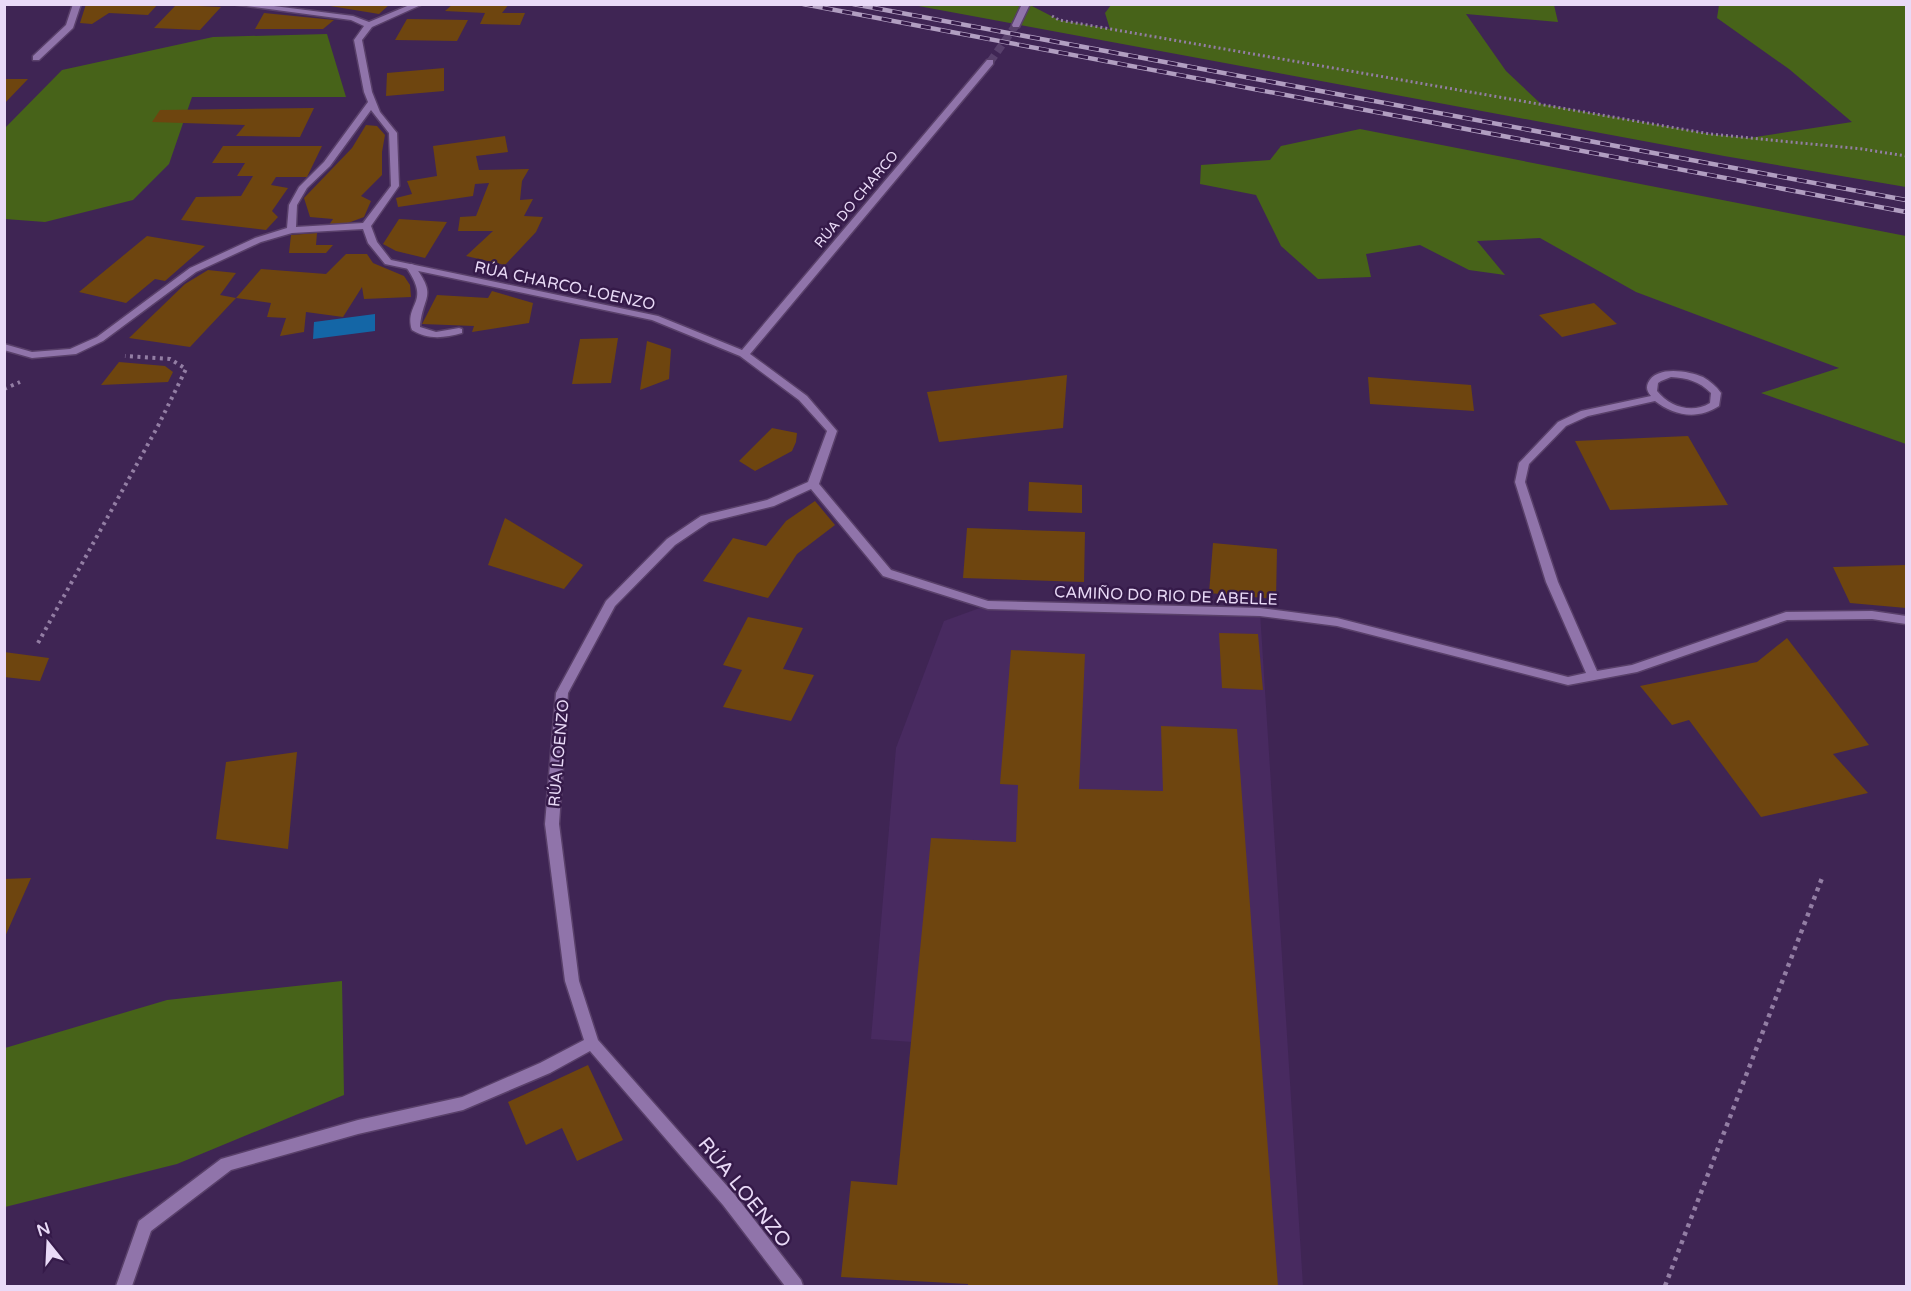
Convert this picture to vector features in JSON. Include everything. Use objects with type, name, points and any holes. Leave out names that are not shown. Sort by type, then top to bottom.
[{"type":"street","points":[[36,58],[70,26],[77,4]]},
{"type":"street","points":[[234,4],[353,18],[369,25]]},
{"type":"street","points":[[4,347],[32,355],[72,352],[100,339],[193,270],[258,240],[291,230],[366,226],[395,186],[393,133],[376,113],[358,40],[369,25],[420,4]]},
{"type":"street","points":[[1017,25],[1026,4]]},
{"type":"street","name":"RÚA DO CHARCO","points":[[744,354],[990,62]]},
{"type":"street","points":[[291,230],[293,205],[303,187],[327,164],[372,102]]},
{"type":"street","name":"RÚA CHARCO-LOENZO","points":[[366,226],[373,243],[388,262],[655,318],[744,354],[803,398],[832,431],[813,484]]},
{"type":"street","points":[[411,267],[423,285],[425,295],[415,317],[415,328],[424,335],[442,336],[459,332]]},
{"type":"street","points":[[1593,676],[1552,582],[1520,482],[1524,463],[1562,424],[1585,413],[1656,398],[1671,408],[1692,412],[1710,408],[1717,399],[1716,393],[1703,381],[1693,376],[1671,374],[1661,375],[1651,385],[1656,398]]},
{"type":"street","name":"CAMIÑO DO RIO DE ABELLE","points":[[813,484],[887,573],[988,605],[1260,612],[1337,622],[1568,681],[1633,669],[1786,616],[1872,615],[1906,620]]},
{"type":"street","name":"RÚA LOENZO","points":[[795,1287],[729,1200],[592,1043],[572,981],[552,824],[562,693],[610,604],[671,542],[705,519],[770,503],[813,484]]},
{"type":"street","points":[[124,1287],[145,1226],[227,1164],[358,1127],[463,1103],[545,1068],[592,1043]]},
{"type":"path","points":[[1049,15],[1059,20],[1710,134],[1862,149],[1906,156]]},
{"type":"path","points":[[4,389],[72,352],[170,359],[186,369],[158,426],[38,643]]},
{"type":"path","points":[[1665,1287],[1821,878]]},
{"type":"shaded area","points":[[988,605],[1260,612],[1303,1286],[968,1286],[982,1047],[871,1039],[896,748],[944,621]]},
{"type":"green space","points":[[913,5],[1030,5],[1059,20],[1110,29],[1105,13],[1111,5],[1554,5],[1558,22],[1466,14],[1506,71],[1541,104],[1710,134],[1749,138],[1852,122],[1789,69],[1717,18],[1719,5],[1906,5],[1906,187],[1724,156]]},
{"type":"green space","points":[[327,34],[346,97],[192,97],[169,164],[133,200],[45,222],[5,219],[4,129],[62,70],[213,37]]},
{"type":"green space","points":[[1360,129],[1906,236],[1906,444],[1761,393],[1839,368],[1636,292],[1540,238],[1477,241],[1505,275],[1469,270],[1420,245],[1366,254],[1371,277],[1318,279],[1281,246],[1256,195],[1200,184],[1201,165],[1270,160],[1281,146]]},
{"type":"green space","points":[[342,981],[344,1095],[177,1164],[5,1207],[5,1048],[167,1000]]},
{"type":"water","points":[[375,314],[375,331],[313,339],[314,322]]},
{"type":"building","points":[[86,4],[158,4],[148,15],[109,13],[92,24],[80,23]]},
{"type":"building","points":[[324,4],[390,4],[379,14],[324,5]]},
{"type":"building","points":[[453,4],[509,4],[502,13],[525,13],[520,25],[480,24],[485,13],[445,11]]},
{"type":"building","points":[[176,5],[221,7],[200,30],[154,28]]},
{"type":"building","points":[[264,13],[334,20],[323,29],[255,29]]},
{"type":"building","points":[[407,19],[468,20],[457,41],[395,40]]},
{"type":"building","points":[[444,68],[444,91],[386,96],[387,73]]},
{"type":"building","points":[[4,79],[28,79],[4,104]]},
{"type":"building","points":[[314,108],[300,137],[236,136],[245,125],[152,122],[160,110]]},
{"type":"building","points":[[366,125],[377,126],[385,135],[382,175],[361,196],[371,201],[364,217],[348,223],[329,225],[333,219],[310,217],[304,198],[352,148]]},
{"type":"building","points":[[505,136],[508,152],[476,156],[479,170],[529,169],[522,181],[520,200],[533,199],[524,216],[543,217],[536,232],[505,265],[466,256],[493,231],[458,231],[460,217],[476,216],[489,183],[475,184],[473,196],[398,207],[396,198],[412,194],[407,181],[437,176],[433,146]]},
{"type":"building","points":[[223,146],[322,146],[307,177],[276,177],[271,185],[288,188],[272,211],[278,217],[266,230],[181,220],[196,197],[241,196],[253,176],[237,176],[245,163],[212,163]]},
{"type":"building","points":[[399,219],[447,222],[425,258],[396,251],[383,244]]},
{"type":"building","points":[[317,233],[316,245],[333,245],[326,253],[289,253],[291,235]]},
{"type":"building","points":[[147,236],[205,246],[165,281],[155,279],[126,303],[79,292]]},
{"type":"building","points":[[346,254],[367,254],[373,263],[404,276],[410,285],[411,297],[364,299],[362,287],[343,317],[306,312],[304,332],[280,336],[286,318],[267,317],[271,303],[236,298],[261,269],[326,274]]},
{"type":"building","points":[[208,270],[236,273],[220,295],[236,298],[190,347],[129,338],[185,284]]},
{"type":"building","points":[[492,291],[533,303],[529,323],[472,332],[474,326],[422,324],[437,295],[488,298]]},
{"type":"building","points":[[1594,303],[1617,324],[1562,337],[1539,315]]},
{"type":"building","points":[[618,338],[611,383],[572,384],[580,339]]},
{"type":"building","points":[[647,341],[671,349],[669,379],[640,390]]},
{"type":"building","points":[[119,362],[165,366],[173,372],[168,382],[101,385]]},
{"type":"building","points":[[1067,375],[1063,428],[939,442],[927,392]]},
{"type":"building","points":[[1368,377],[1471,385],[1474,411],[1370,404]]},
{"type":"building","points":[[772,428],[797,433],[792,451],[755,471],[739,461]]},
{"type":"building","points":[[1688,436],[1728,505],[1610,510],[1575,441]]},
{"type":"building","points":[[1029,482],[1082,485],[1082,513],[1028,511]]},
{"type":"building","points":[[815,501],[835,525],[797,554],[768,598],[703,581],[733,538],[766,546],[786,521]]},
{"type":"building","points":[[505,518],[583,565],[564,589],[488,565]]},
{"type":"building","points":[[967,528],[1085,532],[1084,582],[963,578]]},
{"type":"building","points":[[1213,543],[1277,549],[1276,599],[1209,593]]},
{"type":"building","points":[[1906,565],[1906,608],[1850,603],[1833,567]]},
{"type":"building","points":[[748,617],[803,628],[783,669],[814,675],[791,721],[723,707],[742,670],[723,665]]},
{"type":"building","points":[[1219,633],[1258,634],[1263,690],[1222,688]]},
{"type":"building","points":[[1787,638],[1869,745],[1833,754],[1868,793],[1761,817],[1689,720],[1672,725],[1640,686],[1757,662]]},
{"type":"building","points":[[1011,650],[1085,654],[1079,789],[1163,791],[1161,726],[1237,729],[1278,1286],[968,1286],[968,1284],[841,1277],[851,1181],[897,1185],[931,838],[1016,842],[1018,785],[1000,784]]},
{"type":"building","points":[[4,652],[49,658],[40,681],[4,677]]},
{"type":"building","points":[[297,752],[288,849],[216,839],[226,762]]},
{"type":"building","points":[[31,878],[4,939],[4,879]]},
{"type":"building","points":[[588,1065],[623,1140],[577,1161],[562,1128],[526,1145],[508,1102]]},
{"type":"tunnel","points":[[990,62],[1016,25]]},
{"type":"railway","points":[[803,4],[1906,212]]},
{"type":"railway","points":[[853,4],[1906,200]]}]
